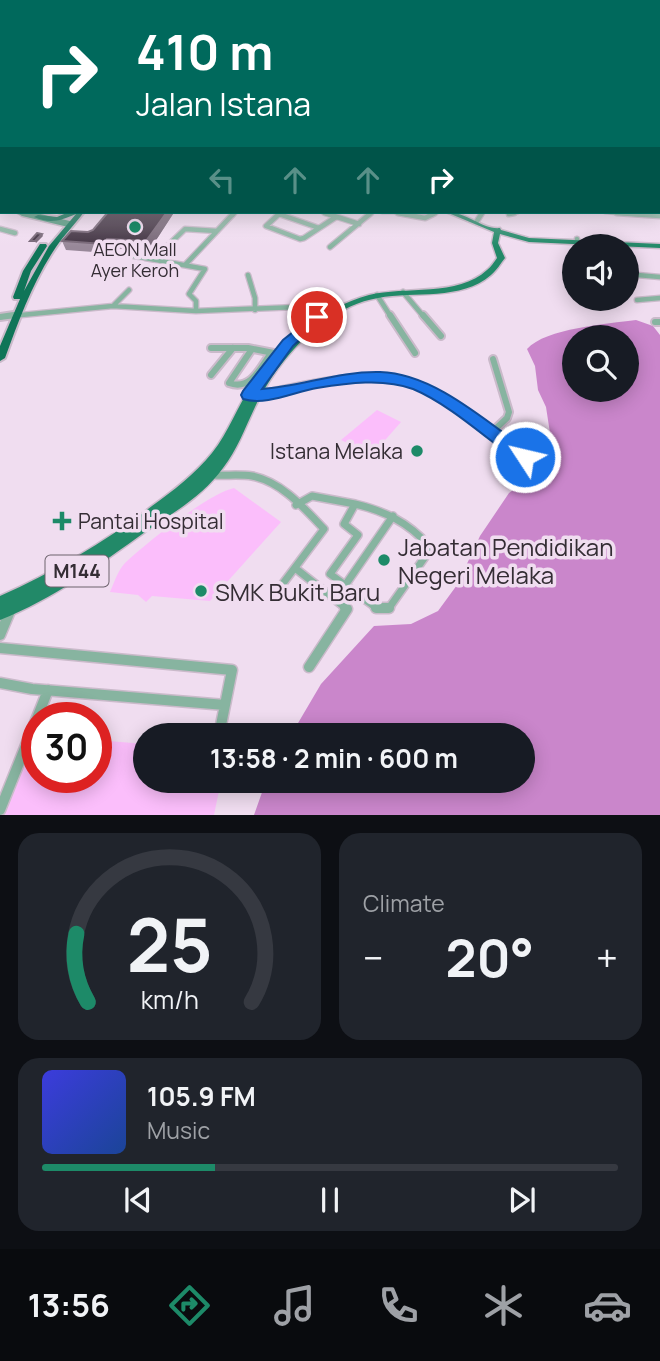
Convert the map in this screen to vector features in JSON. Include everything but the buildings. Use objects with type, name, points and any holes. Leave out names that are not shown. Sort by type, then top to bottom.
[{"type":"highway","points":[[38,217],[58,219],[69,214]]},
{"type":"highway","points":[[0,358],[9,316],[73,214]]},
{"type":"highway","points":[[0,338],[26,271],[56,232],[79,214]]},
{"type":"highway","points":[[38,217],[56,226],[56,232]]},
{"type":"main road","points":[[454,214],[478,223]]},
{"type":"main road","points":[[460,214],[493,232],[538,241],[562,242]]},
{"type":"main road","points":[[493,232],[517,237]]},
{"type":"main road","points":[[493,232],[562,241]]},
{"type":"main road","name":"M144","points":[[4,609],[111,550],[212,475],[229,451],[252,396],[294,344],[333,310],[377,295],[462,287],[479,281],[495,268],[501,258],[493,232]]},
{"type":"main road","name":"M144","points":[[4,609],[170,498],[212,460],[275,354],[296,334],[333,310],[378,292],[469,282],[483,273],[494,260],[493,232]]},
{"type":"main road","points":[[639,244],[660,245]]},
{"type":"main road","points":[[170,498],[189,488],[202,476],[212,475],[210,471],[226,438]]},
{"type":"street","points":[[27,214],[67,224]]},
{"type":"street","points":[[185,265],[233,214]]},
{"type":"street","points":[[319,228],[279,214],[267,227],[300,239],[319,228],[336,216]]},
{"type":"street","points":[[329,214],[359,224]]},
{"type":"street","points":[[330,247],[369,214]]},
{"type":"street","points":[[381,219],[392,214]]},
{"type":"street","points":[[400,214],[426,218],[433,214]]},
{"type":"street","points":[[478,223],[482,214]]},
{"type":"street","points":[[632,214],[660,216]]},
{"type":"street","points":[[0,229],[15,233]]},
{"type":"street","points":[[154,259],[185,229],[217,231]]},
{"type":"street","points":[[129,255],[206,270],[189,294],[196,301],[196,311]]},
{"type":"street","points":[[248,275],[255,298],[254,310]]},
{"type":"street","points":[[639,275],[660,277]]},
{"type":"street","points":[[113,306],[129,290]]},
{"type":"street","points":[[402,292],[441,336]]},
{"type":"street","points":[[377,295],[415,353]]},
{"type":"street","points":[[639,300],[660,298]]},
{"type":"street","points":[[9,316],[113,306],[196,311],[302,306],[333,310]]},
{"type":"street","points":[[9,316],[58,310]]},
{"type":"street","points":[[211,348],[252,349],[275,354],[246,386],[234,387],[228,382],[252,349]]},
{"type":"street","points":[[211,375],[233,348]]},
{"type":"street","points":[[491,433],[507,418],[509,412],[493,359]]},
{"type":"street","points":[[252,396],[318,383],[382,377],[415,384],[436,395],[525,457],[526,463]]},
{"type":"street","points":[[212,475],[244,477],[258,482],[300,505],[324,529],[275,594]]},
{"type":"street","points":[[300,505],[312,496],[355,504],[393,516],[419,534],[428,545],[427,554],[389,608],[384,610],[378,609],[330,574],[358,535],[344,524],[355,504]]},
{"type":"street","points":[[346,584],[393,516]]},
{"type":"street","points":[[295,568],[347,609],[309,667]]},
{"type":"street","points":[[0,634],[4,609]]},
{"type":"street","points":[[0,648],[232,670],[221,723]]},
{"type":"street","points":[[0,683],[48,690],[225,705]]},
{"type":"street","points":[[43,702],[48,690]]},
{"type":"street","points":[[0,810],[21,758]]},
{"type":"shaded area","points":[[636,320],[653,326],[660,335],[660,815],[254,815],[262,793],[535,793],[535,723],[298,723],[321,684],[374,626],[411,624],[438,611],[457,585],[480,536],[509,493],[528,479],[540,462],[550,433],[546,407],[538,390],[535,366],[527,349],[548,336],[562,332],[562,402],[639,402],[639,325],[594,325]]},
{"type":"shaded area","points":[[377,410],[401,422],[372,455],[341,440]]},
{"type":"shaded area","points":[[234,488],[281,522],[210,601],[152,596],[146,602],[138,595],[110,592],[123,566],[135,554],[209,499]]},
{"type":"shaded area","points":[[112,741],[133,743],[133,793],[219,793],[214,815],[5,815],[21,775],[21,793],[112,793]]},
{"type":"place","name":"AEON Mall Ayer Keroh","points":[[135,227]]},
{"type":"place","name":"Istana Melaka","points":[[417,451]]},
{"type":"place","name":"Pantai Hospital","points":[[62,521]]},
{"type":"place","name":"Jabatan Pendidikan Negeri Melaka","points":[[384,560]]},
{"type":"place","name":"SMK Bukit Baru","points":[[201,591]]},
{"type":"route","points":[[317,317],[288,343],[249,395],[270,394],[318,383],[362,378],[382,377],[415,384],[436,395],[525,457]]}]
